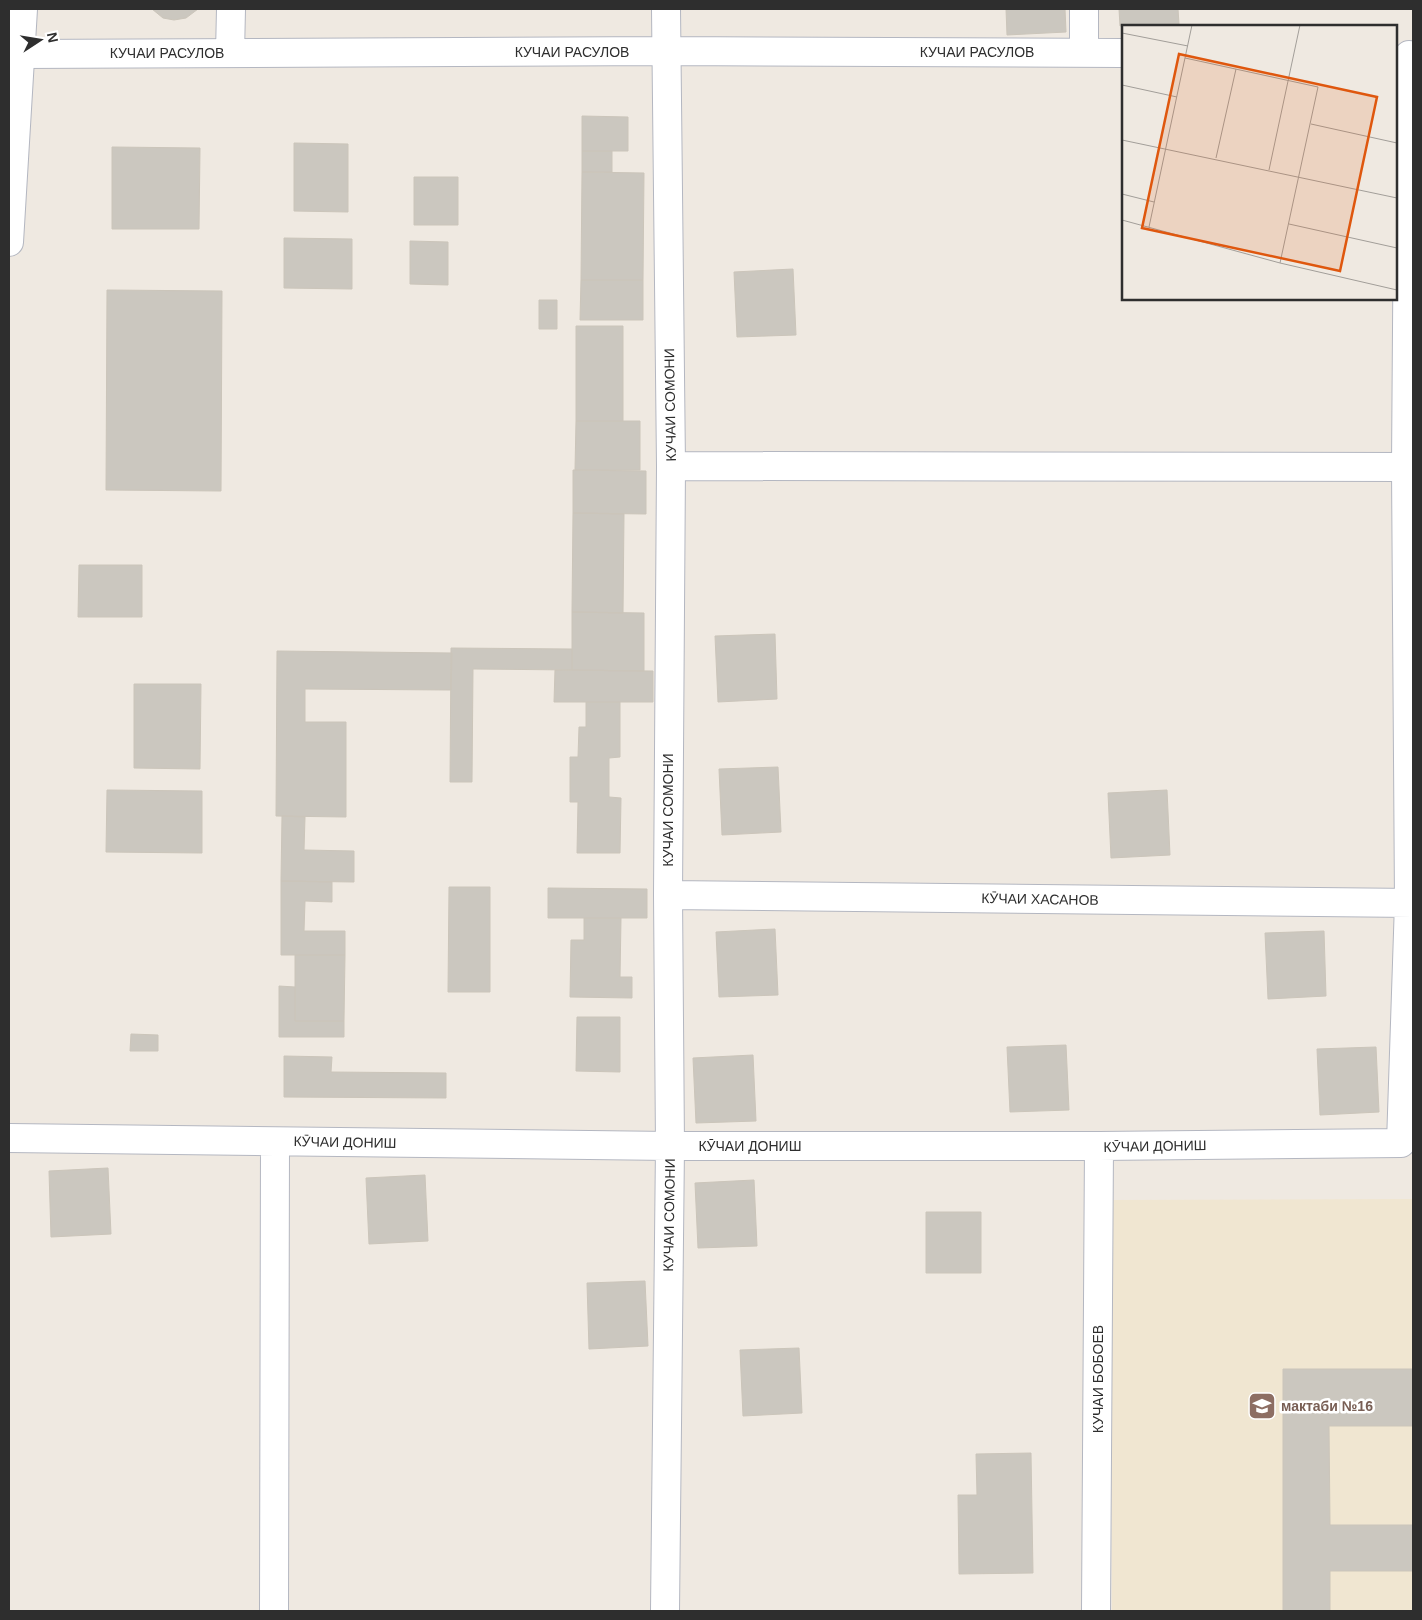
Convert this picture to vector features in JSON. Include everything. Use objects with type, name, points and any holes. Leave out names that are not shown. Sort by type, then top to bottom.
[{"type":"street","points":[[9,242],[23,9]]},
{"type":"street","points":[[230,9],[230,53]]},
{"type":"street","name":"КУЧАИ СОМОНИ","points":[[665,1611],[670,1146],[668,895],[671,466],[666,9]]},
{"type":"street","points":[[1084,9],[1084,53]]},
{"type":"street","name":"КУЧАИ РАСУЛОВ","points":[[20,54],[667,51],[1122,53]]},
{"type":"street","points":[[1406,55],[1406,467],[1411,903]]},
{"type":"street","points":[[671,466],[1406,467]]},
{"type":"street","name":"КӮЧАИ ХАСАНОВ","points":[[668,895],[1411,903]]},
{"type":"street","name":"КӮЧАИ ДОНИШ","points":[[9,1138],[670,1146],[1099,1146],[1401,1143],[1411,903]]},
{"type":"street","points":[[274,1611],[275,1142]]},
{"type":"street","name":"КУЧАИ БОБОЕВ","points":[[1096,1611],[1099,1146]]},
{"type":"shaded area","name":"мактаби №16","points":[[1413,1199],[1413,1611],[1112,1611],[1111,1200]]},
{"type":"building","points":[[152,9],[198,9],[186,18],[174,20],[163,18]]},
{"type":"building","points":[[1006,9],[1065,9],[1066,32],[1007,35]]},
{"type":"building","points":[[1119,9],[1178,9],[1179,24],[1120,26]]},
{"type":"building","points":[[582,116],[628,117],[628,151],[582,151]]},
{"type":"building","points":[[294,143],[348,144],[348,212],[294,211]]},
{"type":"building","points":[[112,147],[200,148],[199,229],[112,229]]},
{"type":"building","points":[[582,151],[612,151],[612,172],[582,172]]},
{"type":"building","points":[[582,172],[644,173],[643,280],[581,280]]},
{"type":"building","points":[[414,177],[458,177],[458,225],[414,225]]},
{"type":"building","points":[[284,238],[352,239],[352,289],[284,288]]},
{"type":"building","points":[[410,241],[448,242],[448,285],[410,284]]},
{"type":"building","points":[[793,269],[796,335],[737,337],[734,272]]},
{"type":"building","points":[[581,280],[643,280],[643,320],[580,320]]},
{"type":"building","points":[[107,290],[222,291],[221,491],[106,490]]},
{"type":"building","points":[[539,300],[557,300],[557,329],[539,329]]},
{"type":"building","points":[[576,326],[623,326],[623,421],[576,421]]},
{"type":"building","points":[[576,421],[640,421],[640,470],[575,470]]},
{"type":"building","points":[[573,470],[646,471],[646,514],[573,513]]},
{"type":"building","points":[[573,513],[624,514],[623,613],[572,612]]},
{"type":"building","points":[[79,565],[142,565],[142,617],[78,617]]},
{"type":"building","points":[[572,612],[644,613],[644,671],[572,670]]},
{"type":"building","points":[[775,634],[777,699],[718,702],[715,636]]},
{"type":"building","points":[[451,648],[572,649],[572,670],[473,669],[472,782],[450,782]]},
{"type":"building","points":[[277,651],[452,653],[451,690],[305,689],[305,722],[346,722],[346,817],[276,816]]},
{"type":"building","points":[[555,670],[653,671],[653,702],[554,702]]},
{"type":"building","points":[[134,684],[201,684],[200,769],[134,768]]},
{"type":"building","points":[[586,702],[620,702],[620,757],[609,758],[609,797],[621,798],[620,853],[577,853],[578,802],[570,802],[570,757],[578,757],[579,727],[586,727]]},
{"type":"building","points":[[778,767],[781,832],[722,835],[719,769]]},
{"type":"building","points":[[107,790],[202,791],[202,853],[106,852]]},
{"type":"building","points":[[1167,790],[1170,855],[1111,858],[1108,793]]},
{"type":"building","points":[[282,816],[305,817],[304,850],[354,851],[354,882],[281,881]]},
{"type":"building","points":[[281,881],[332,882],[332,902],[305,901],[304,931],[345,931],[345,955],[281,955]]},
{"type":"building","points":[[449,887],[490,887],[490,992],[448,992]]},
{"type":"building","points":[[548,888],[647,889],[647,918],[548,918]]},
{"type":"building","points":[[584,918],[621,918],[620,977],[632,977],[632,998],[570,997],[571,940],[584,940]]},
{"type":"building","points":[[775,929],[778,995],[719,997],[716,932]]},
{"type":"building","points":[[1324,931],[1326,996],[1268,999],[1265,933]]},
{"type":"building","points":[[295,955],[345,955],[344,1021],[295,1021]]},
{"type":"building","points":[[279,986],[295,987],[295,1021],[344,1021],[344,1037],[279,1037]]},
{"type":"building","points":[[577,1017],[620,1017],[620,1072],[576,1071]]},
{"type":"building","points":[[131,1034],[158,1035],[158,1051],[130,1051]]},
{"type":"building","points":[[1066,1045],[1069,1110],[1010,1112],[1007,1047]]},
{"type":"building","points":[[1376,1047],[1379,1112],[1320,1115],[1317,1049]]},
{"type":"building","points":[[753,1055],[756,1121],[696,1123],[693,1058]]},
{"type":"building","points":[[284,1056],[332,1057],[331,1072],[446,1073],[446,1098],[284,1097]]},
{"type":"building","points":[[108,1168],[111,1234],[51,1237],[49,1171]]},
{"type":"building","points":[[425,1175],[428,1241],[369,1244],[366,1178]]},
{"type":"building","points":[[754,1180],[757,1246],[698,1248],[695,1183]]},
{"type":"building","points":[[926,1212],[981,1212],[981,1273],[926,1273]]},
{"type":"building","points":[[645,1281],[648,1346],[589,1349],[587,1283]]},
{"type":"building","points":[[799,1348],[802,1413],[743,1416],[740,1350]]},
{"type":"building","points":[[1283,1369],[1413,1369],[1413,1426],[1329,1426],[1330,1525],[1413,1525],[1413,1571],[1330,1571],[1330,1611],[1283,1611]]},
{"type":"building","points":[[1031,1453],[1033,1573],[959,1574],[958,1495],[977,1495],[976,1454]]},
{"type":"place","name":"мактаби №16","points":[[1262,1406]]}]
